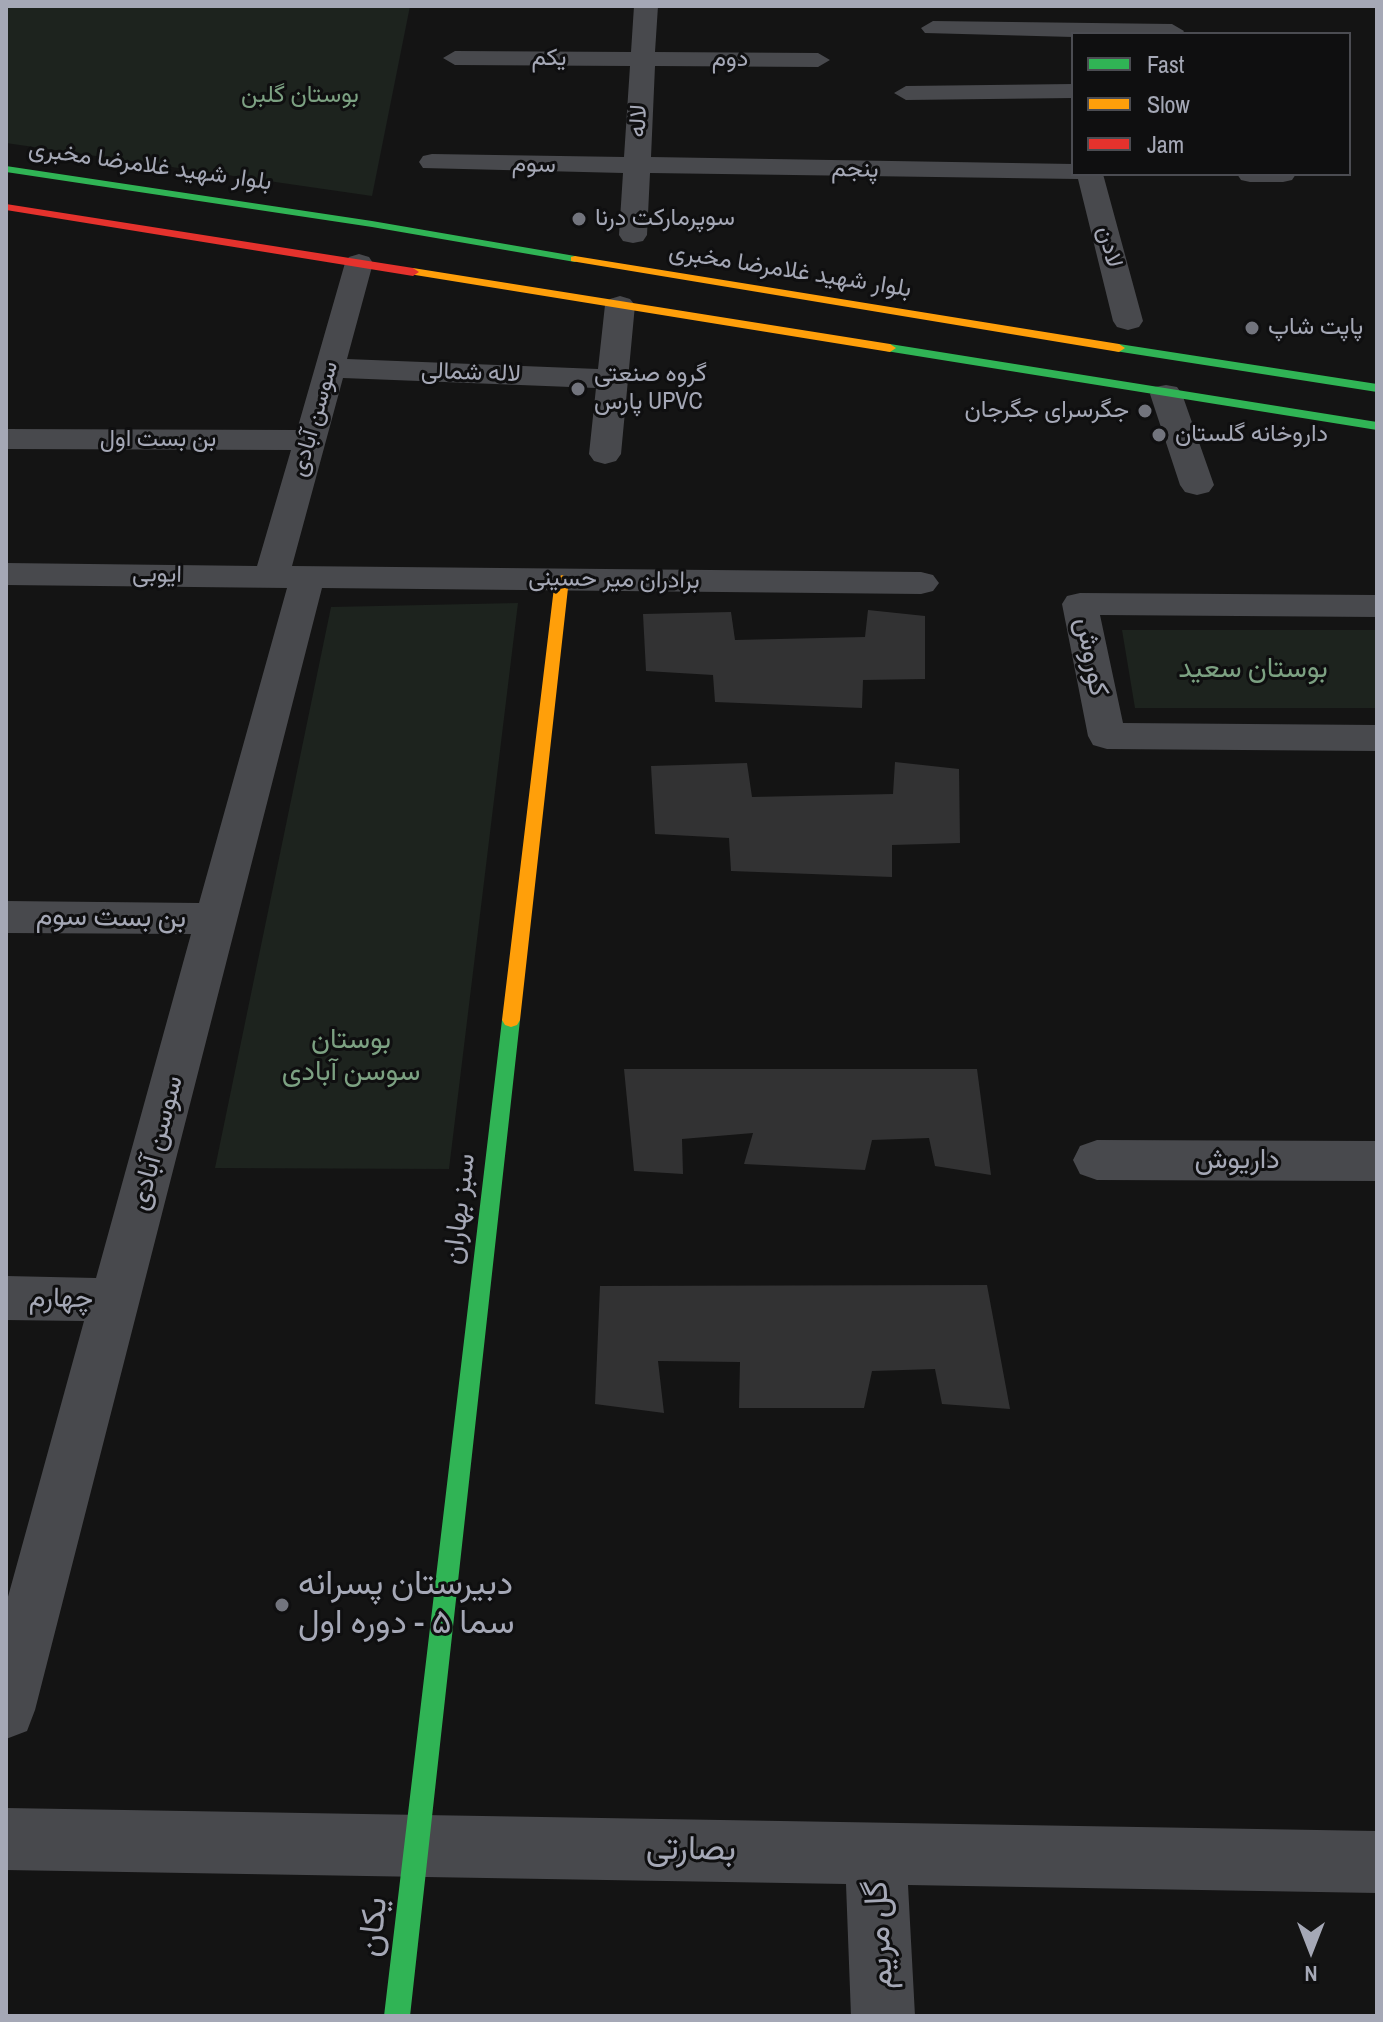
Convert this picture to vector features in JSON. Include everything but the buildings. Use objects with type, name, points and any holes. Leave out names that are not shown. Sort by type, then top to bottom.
[{"type":"main road","name":"بلوار شهید غلامرضا مخبری","points":[[6,169],[372,224],[819,302],[1377,388]]},
{"type":"main road","points":[[6,207],[1377,426]]},
{"type":"main road","name":"سبز بهاران","points":[[414,1845],[562,579]]},
{"type":"main road","name":"یکان","points":[[397,2016],[414,1845]]},
{"type":"street","name":"لاله","points":[[633,235],[646,6]]},
{"type":"street","points":[[933,28],[1051,18],[1172,31]]},
{"type":"street","points":[[1051,18],[1071,92]]},
{"type":"street","name":"یکم","points":[[455,58],[643,59]]},
{"type":"street","name":"دوم","points":[[643,59],[818,60]]},
{"type":"street","points":[[906,93],[1071,96]]},
{"type":"street","name":"سوم","points":[[432,162],[636,168]]},
{"type":"street","name":"پنجم","points":[[636,168],[1071,172]]},
{"type":"street","name":"لادن","points":[[1091,176],[1128,321]]},
{"type":"street","name":"سوسن آبادی","points":[[6,1710],[216,919],[290,576],[309,440],[359,263]]},
{"type":"street","points":[[605,454],[620,305]]},
{"type":"street","name":"لاله شمالی","points":[[330,368],[613,379]]},
{"type":"street","points":[[1166,394],[1197,485]]},
{"type":"street","name":"بن بست اول","points":[[6,439],[309,440]]},
{"type":"street","name":"ایوبی","points":[[6,574],[290,576]]},
{"type":"street","name":"برادران میر حسینی","points":[[290,576],[921,583]]},
{"type":"street","name":"کوروش","points":[[1377,606],[1080,604],[1107,736],[1377,738]]},
{"type":"street","name":"بن بست سوم","points":[[6,917],[216,919]]},
{"type":"street","name":"داریوش","points":[[1097,1160],[1377,1161]]},
{"type":"street","name":"چهارم","points":[[6,1298],[115,1300]]},
{"type":"street","name":"بصارتی","points":[[6,1839],[1377,1862]]},
{"type":"street","name":"گل مریم","points":[[876,1854],[883,2016]]},
{"type":"green space","name":"بوستان گلبن","points":[[6,6],[410,6],[372,196],[6,143]]},
{"type":"green space","name":"بوستان سوسن آبادی","points":[[518,603],[449,1169],[215,1168],[331,607]]},
{"type":"green space","name":"بوستان سعید","points":[[1122,630],[1377,630],[1377,708],[1135,708]]},
{"type":"traffic: fast","points":[[6,169],[372,224],[575,259]]},
{"type":"traffic: fast","points":[[890,348],[1377,426]]},
{"type":"traffic: fast","points":[[1119,348],[1377,388]]},
{"type":"traffic: fast","points":[[397,2016],[511,1020]]},
{"type":"traffic: slow","points":[[575,259],[1119,348]]},
{"type":"traffic: slow","points":[[413,272],[890,348]]},
{"type":"traffic: slow","points":[[511,1020],[562,579]]},
{"type":"traffic: jam","points":[[6,207],[413,272]]},
{"type":"place","name":"سوپرمارکت درنا","points":[[579,219]]},
{"type":"place","name":"پاپت شاپ","points":[[1252,328]]},
{"type":"place","name":"گروه صنعتی پارس UPVC","points":[[578,389]]},
{"type":"place","name":"جگرسرای جگرجان","points":[[1145,411]]},
{"type":"place","name":"داروخانه گلستان","points":[[1159,435]]},
{"type":"place","name":"دبیرستان پسرانه سما ۵ - دوره اول","points":[[282,1605]]}]
